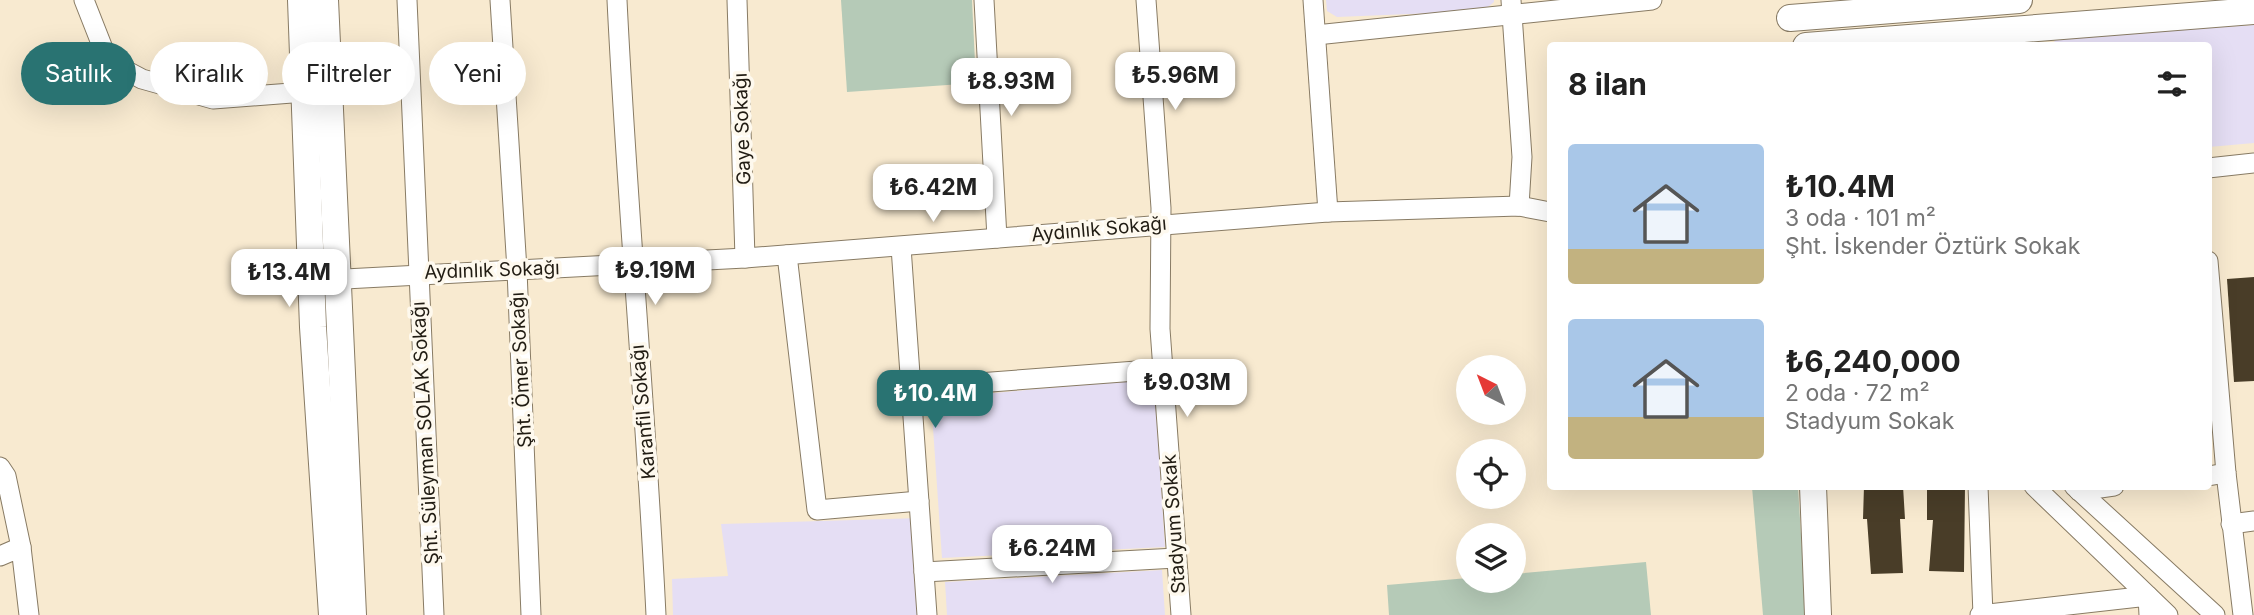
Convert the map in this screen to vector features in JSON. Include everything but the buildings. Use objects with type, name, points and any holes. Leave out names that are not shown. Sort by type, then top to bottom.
[{"type":"street","points":[[85,0],[108,61],[142,79],[213,99],[282,94]]},
{"type":"street","points":[[301,0],[303,42]]},
{"type":"street","points":[[326,0],[325,280],[332,615]]},
{"type":"street","name":"Şht. Süleyman SOLAK Sokağı","points":[[407,0],[434,615]]},
{"type":"street","name":"Şht. Ömer Sokağı","points":[[500,0],[505,127],[517,270],[531,615]]},
{"type":"street","name":"Karanfil Sokağı","points":[[617,0],[631,206],[631,263],[648,461],[656,615]]},
{"type":"street","name":"Gaye Sokağı","points":[[737,0],[746,258]]},
{"type":"street","points":[[984,0],[997,238]]},
{"type":"street","name":"Stadyum Sokak","points":[[1146,0],[1160,224],[1163,369],[1181,615]]},
{"type":"street","points":[[1313,0],[1328,212]]},
{"type":"street","points":[[1316,35],[1512,8],[1652,0]]},
{"type":"street","points":[[1791,42],[1789,9],[2020,0]]},
{"type":"street","points":[[1512,8],[1522,157],[1519,206]]},
{"type":"street","points":[[1898,42],[2035,36],[2254,11]]},
{"type":"street","points":[[306,105],[325,280],[353,615]]},
{"type":"street","points":[[2212,167],[2254,163]]},
{"type":"street","name":"Aydınlık Sokağı","points":[[325,280],[418,273],[746,258],[1328,212],[1519,206],[1547,211]]},
{"type":"street","points":[[901,247],[927,615]]},
{"type":"street","points":[[787,254],[817,510],[919,501]]},
{"type":"street","points":[[2212,356],[2217,474],[2231,524],[2243,615]]},
{"type":"street","points":[[911,388],[1163,369]]},
{"type":"street","points":[[0,467],[6,476],[20,547],[29,615]]},
{"type":"street","points":[[1812,490],[1818,615]]},
{"type":"street","points":[[1978,490],[1981,615],[2149,606]]},
{"type":"street","points":[[2038,490],[2149,606],[2168,615]]},
{"type":"street","points":[[2063,513],[2076,490]]},
{"type":"street","points":[[2079,490],[2215,615]]},
{"type":"street","points":[[2231,524],[2254,521]]},
{"type":"street","points":[[0,556],[20,547]]},
{"type":"street","points":[[924,572],[1176,558]]},
{"type":"shaded area","points":[[1326,0],[1494,2],[1483,11],[1337,17],[1327,11]]},
{"type":"shaded area","points":[[2254,25],[2254,143],[2212,147],[2212,42],[2054,42],[2057,38]]},
{"type":"shaded area","points":[[1154,378],[1165,547],[942,558],[931,399]]},
{"type":"shaded area","points":[[921,518],[923,615],[673,615],[672,579],[728,576],[721,524]]},
{"type":"shaded area","points":[[1162,570],[1165,615],[947,615],[945,582]]},
{"type":"green space","points":[[841,0],[972,0],[976,83],[847,92]]},
{"type":"green space","points":[[1752,490],[1798,490],[1806,615],[1763,615]]},
{"type":"green space","points":[[1646,562],[1651,615],[1389,615],[1387,585],[1456,579],[1456,593],[1526,593],[1526,573]]}]
